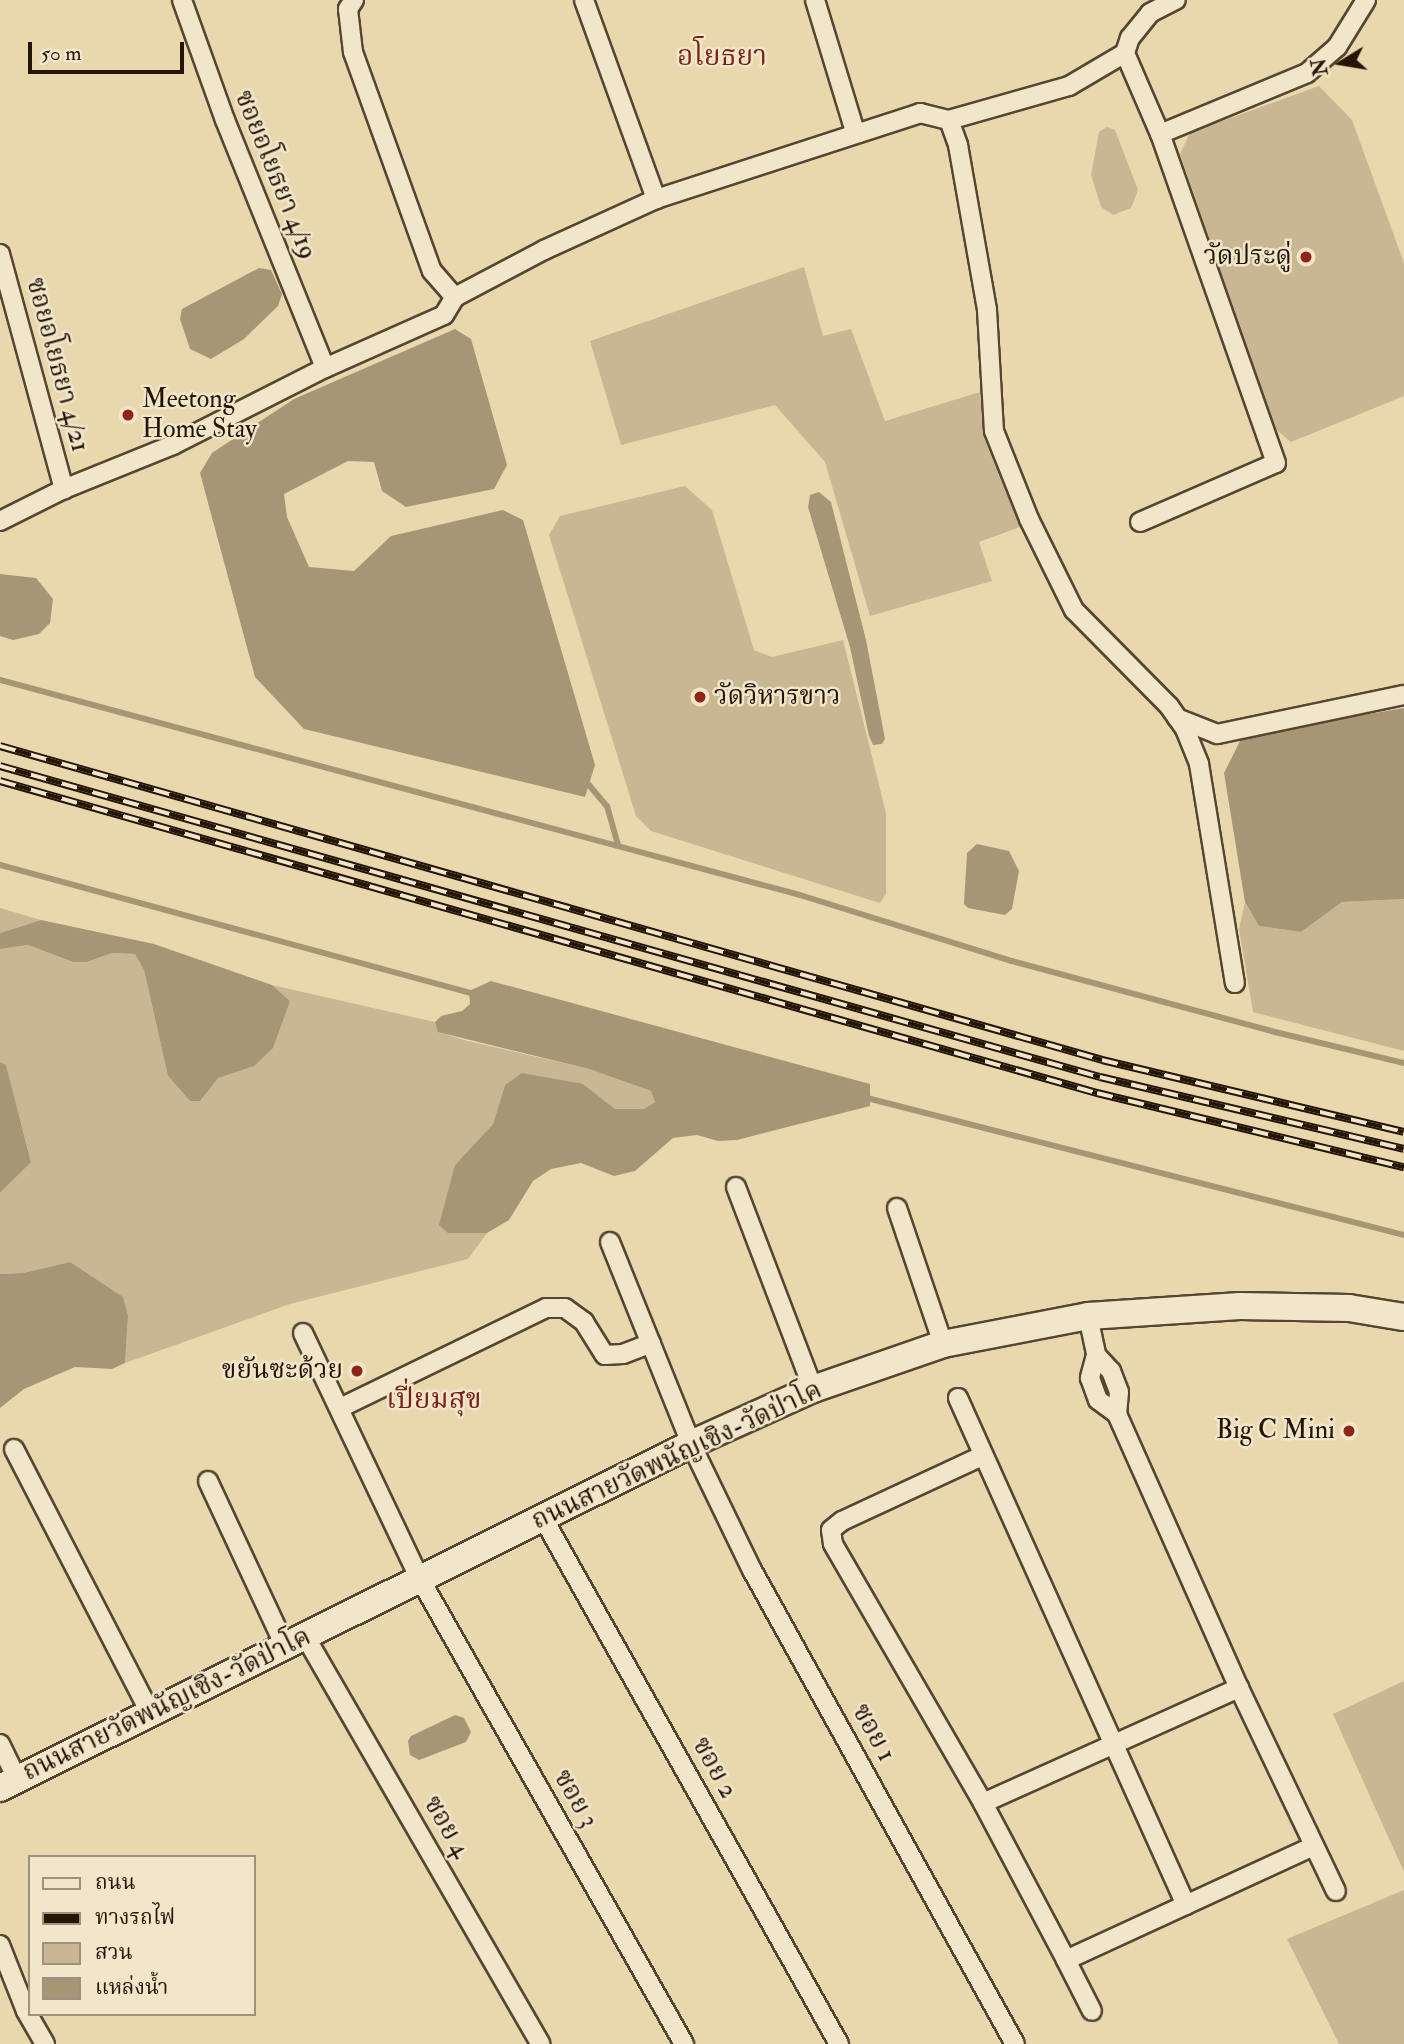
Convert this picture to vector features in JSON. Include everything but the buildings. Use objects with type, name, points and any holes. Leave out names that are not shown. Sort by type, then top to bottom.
[{"type":"main road","name":"ถนนสายวัดพนัญเชิง-วัดป่าโค","points":[[9,1784],[691,1444],[813,1389],[943,1344],[1088,1316],[1240,1306],[1349,1308],[1404,1317]]},
{"type":"street","name":"ซอยอโยธยา 4/19","points":[[182,0],[225,120],[325,368]]},
{"type":"street","points":[[354,0],[348,9],[353,52],[432,271],[455,297]]},
{"type":"street","points":[[584,0],[656,198]]},
{"type":"street","points":[[815,0],[855,132]]},
{"type":"street","points":[[0,520],[64,489],[185,439],[325,368],[444,315],[455,297],[544,250],[656,198],[920,113],[949,120],[1069,86],[1125,53],[1130,38],[1150,13],[1176,0]]},
{"type":"street","points":[[1160,134],[1307,73],[1337,47],[1366,0]]},
{"type":"street","points":[[1125,53],[1160,134],[1276,463],[1140,522]]},
{"type":"street","points":[[949,120],[958,145],[987,310],[994,431],[1029,519],[1074,610],[1185,729],[1199,764],[1236,983]]},
{"type":"street","name":"ซอยอโยธยา 4/21","points":[[0,254],[64,489]]},
{"type":"street","points":[[1177,718],[1217,734],[1404,695]]},
{"type":"street","points":[[1199,764],[1217,734]]},
{"type":"street","points":[[736,1187],[813,1389]]},
{"type":"street","points":[[897,1208],[943,1344]]},
{"type":"street","name":"ซอย 1","points":[[610,1242],[691,1444],[752,1570],[1015,2044]]},
{"type":"street","points":[[340,1408],[546,1308],[565,1308],[584,1322],[605,1355],[623,1354],[651,1343]]},
{"type":"street","points":[[1088,1316],[1096,1355],[1090,1378],[1098,1400],[1117,1413],[1239,1688],[1336,1891]]},
{"type":"street","name":"ซอย 3","points":[[303,1333],[420,1579],[684,2044]]},
{"type":"street","points":[[958,1398],[982,1457],[1186,1905]]},
{"type":"street","points":[[14,1450],[150,1713]]},
{"type":"street","points":[[982,1457],[842,1521],[831,1530],[833,1544],[983,1803],[1092,2011]]},
{"type":"street","name":"ซอย 4","points":[[208,1481],[295,1641],[541,2044]]},
{"type":"street","name":"ซอย 2","points":[[543,1518],[839,2044]]},
{"type":"street","points":[[983,1803],[1239,1688]]},
{"type":"street","points":[[0,1744],[9,1784]]},
{"type":"street","points":[[1066,1961],[1314,1846]]},
{"type":"street","points":[[0,1945],[28,2014]]},
{"type":"street","points":[[29,2016],[45,2044]]},
{"type":"green space","points":[[1319,86],[1352,120],[1404,263],[1404,396],[1291,442],[1274,428],[1180,154],[1190,133]]},
{"type":"green space","points":[[1107,127],[1115,130],[1138,190],[1131,208],[1113,215],[1101,207],[1091,175],[1099,132]]},
{"type":"green space","points":[[804,267],[823,336],[851,329],[885,421],[980,392],[983,436],[1020,527],[979,542],[992,581],[870,616],[825,462],[775,405],[621,445],[590,341]]},
{"type":"green space","points":[[685,486],[712,510],[754,650],[772,657],[843,640],[886,813],[886,894],[880,903],[651,831],[636,816],[549,535],[560,516]]},
{"type":"green space","points":[[1404,899],[1404,1051],[1253,1012],[1239,929],[1245,902],[1259,926],[1301,932],[1342,902]]},
{"type":"green space","points":[[0,908],[41,920],[0,933]]},
{"type":"green space","points":[[28,945],[73,962],[87,962],[112,953],[135,954],[144,970],[168,1076],[190,1101],[200,1101],[218,1077],[254,1066],[290,1001],[272,985],[435,1022],[439,1032],[464,1040],[589,1069],[651,1091],[655,1102],[644,1109],[614,1109],[583,1084],[505,1085],[493,1124],[455,1165],[448,1233],[487,1233],[468,1259],[290,1304],[125,1363],[128,1316],[70,1262],[23,1273],[0,1274],[0,1193],[31,1161],[6,1066],[0,1062],[0,949]]},
{"type":"green space","points":[[1404,1681],[1404,1872],[1333,1714]]},
{"type":"green space","points":[[1404,1890],[1404,2044],[1339,2044],[1287,1939]]},
{"type":"water","points":[[259,268],[271,270],[282,294],[278,306],[244,339],[211,359],[190,349],[180,319],[182,309]]},
{"type":"water","points":[[455,329],[471,339],[507,465],[494,489],[406,507],[382,491],[374,462],[348,461],[284,494],[287,517],[309,567],[354,571],[391,536],[503,510],[523,520],[595,765],[585,797],[304,729],[255,677],[200,473],[212,453],[294,399]]},
{"type":"water","points":[[819,492],[831,502],[866,640],[885,739],[882,744],[873,745],[869,736],[850,647],[808,507],[810,495]]},
{"type":"water","points":[[0,574],[36,578],[53,599],[50,623],[39,634],[13,640],[0,636]]},
{"type":"water","points":[[1404,708],[1404,899],[1342,902],[1301,932],[1259,926],[1245,902],[1224,773],[1243,735]]},
{"type":"water","points":[[977,844],[1009,851],[1019,871],[1012,909],[1005,915],[968,908],[964,904],[967,853]]},
{"type":"water","points":[[41,920],[154,944],[272,985],[290,1001],[273,1048],[254,1066],[218,1078],[200,1101],[190,1101],[168,1076],[144,970],[135,954],[112,953],[87,962],[73,962],[28,945],[0,949],[0,933]]},
{"type":"water","points":[[491,981],[870,1084],[870,1106],[737,1140],[718,1141],[697,1135],[673,1138],[635,1171],[614,1176],[581,1163],[551,1169],[533,1181],[509,1220],[487,1233],[448,1233],[439,1225],[455,1165],[493,1124],[505,1085],[522,1073],[583,1084],[615,1109],[644,1109],[655,1102],[651,1091],[589,1069],[438,1032],[435,1022],[441,1016],[462,1011],[470,1004],[469,991]]},
{"type":"water","points":[[0,1062],[6,1065],[31,1162],[0,1193]]},
{"type":"water","points":[[70,1262],[123,1297],[128,1316],[125,1363],[112,1369],[75,1367],[24,1389],[0,1408],[0,1274],[23,1273]]},
{"type":"water","points":[[455,1715],[464,1718],[471,1732],[466,1742],[419,1760],[410,1755],[408,1741],[411,1736]]},
{"type":"waterway","points":[[0,680],[800,895],[1012,961],[1275,1032],[1404,1063]]},
{"type":"waterway","points":[[584,779],[607,806],[618,845]]},
{"type":"waterway","points":[[0,865],[477,995]]},
{"type":"waterway","points":[[863,1097],[1404,1235]]},
{"type":"railway","points":[[0,746],[1102,1060],[1404,1132]]},
{"type":"railway","points":[[0,766],[1100,1077],[1404,1149]]},
{"type":"railway","points":[[0,781],[1097,1093],[1404,1167]]},
{"type":"place","name":"วัดประดู่","points":[[1306,257]]},
{"type":"place","name":"Meetong Home Stay","points":[[128,415]]},
{"type":"place","name":"วัดวิหารขาว","points":[[700,697]]},
{"type":"place","name":"ขยันซะด้วย","points":[[357,1371]]},
{"type":"place","name":"Big C Mini","points":[[1349,1431]]},
{"type":"district","name":"อโยธยา","points":[[722,57]]},
{"type":"district","name":"เปี่ยมสุข","points":[[434,1400]]}]
